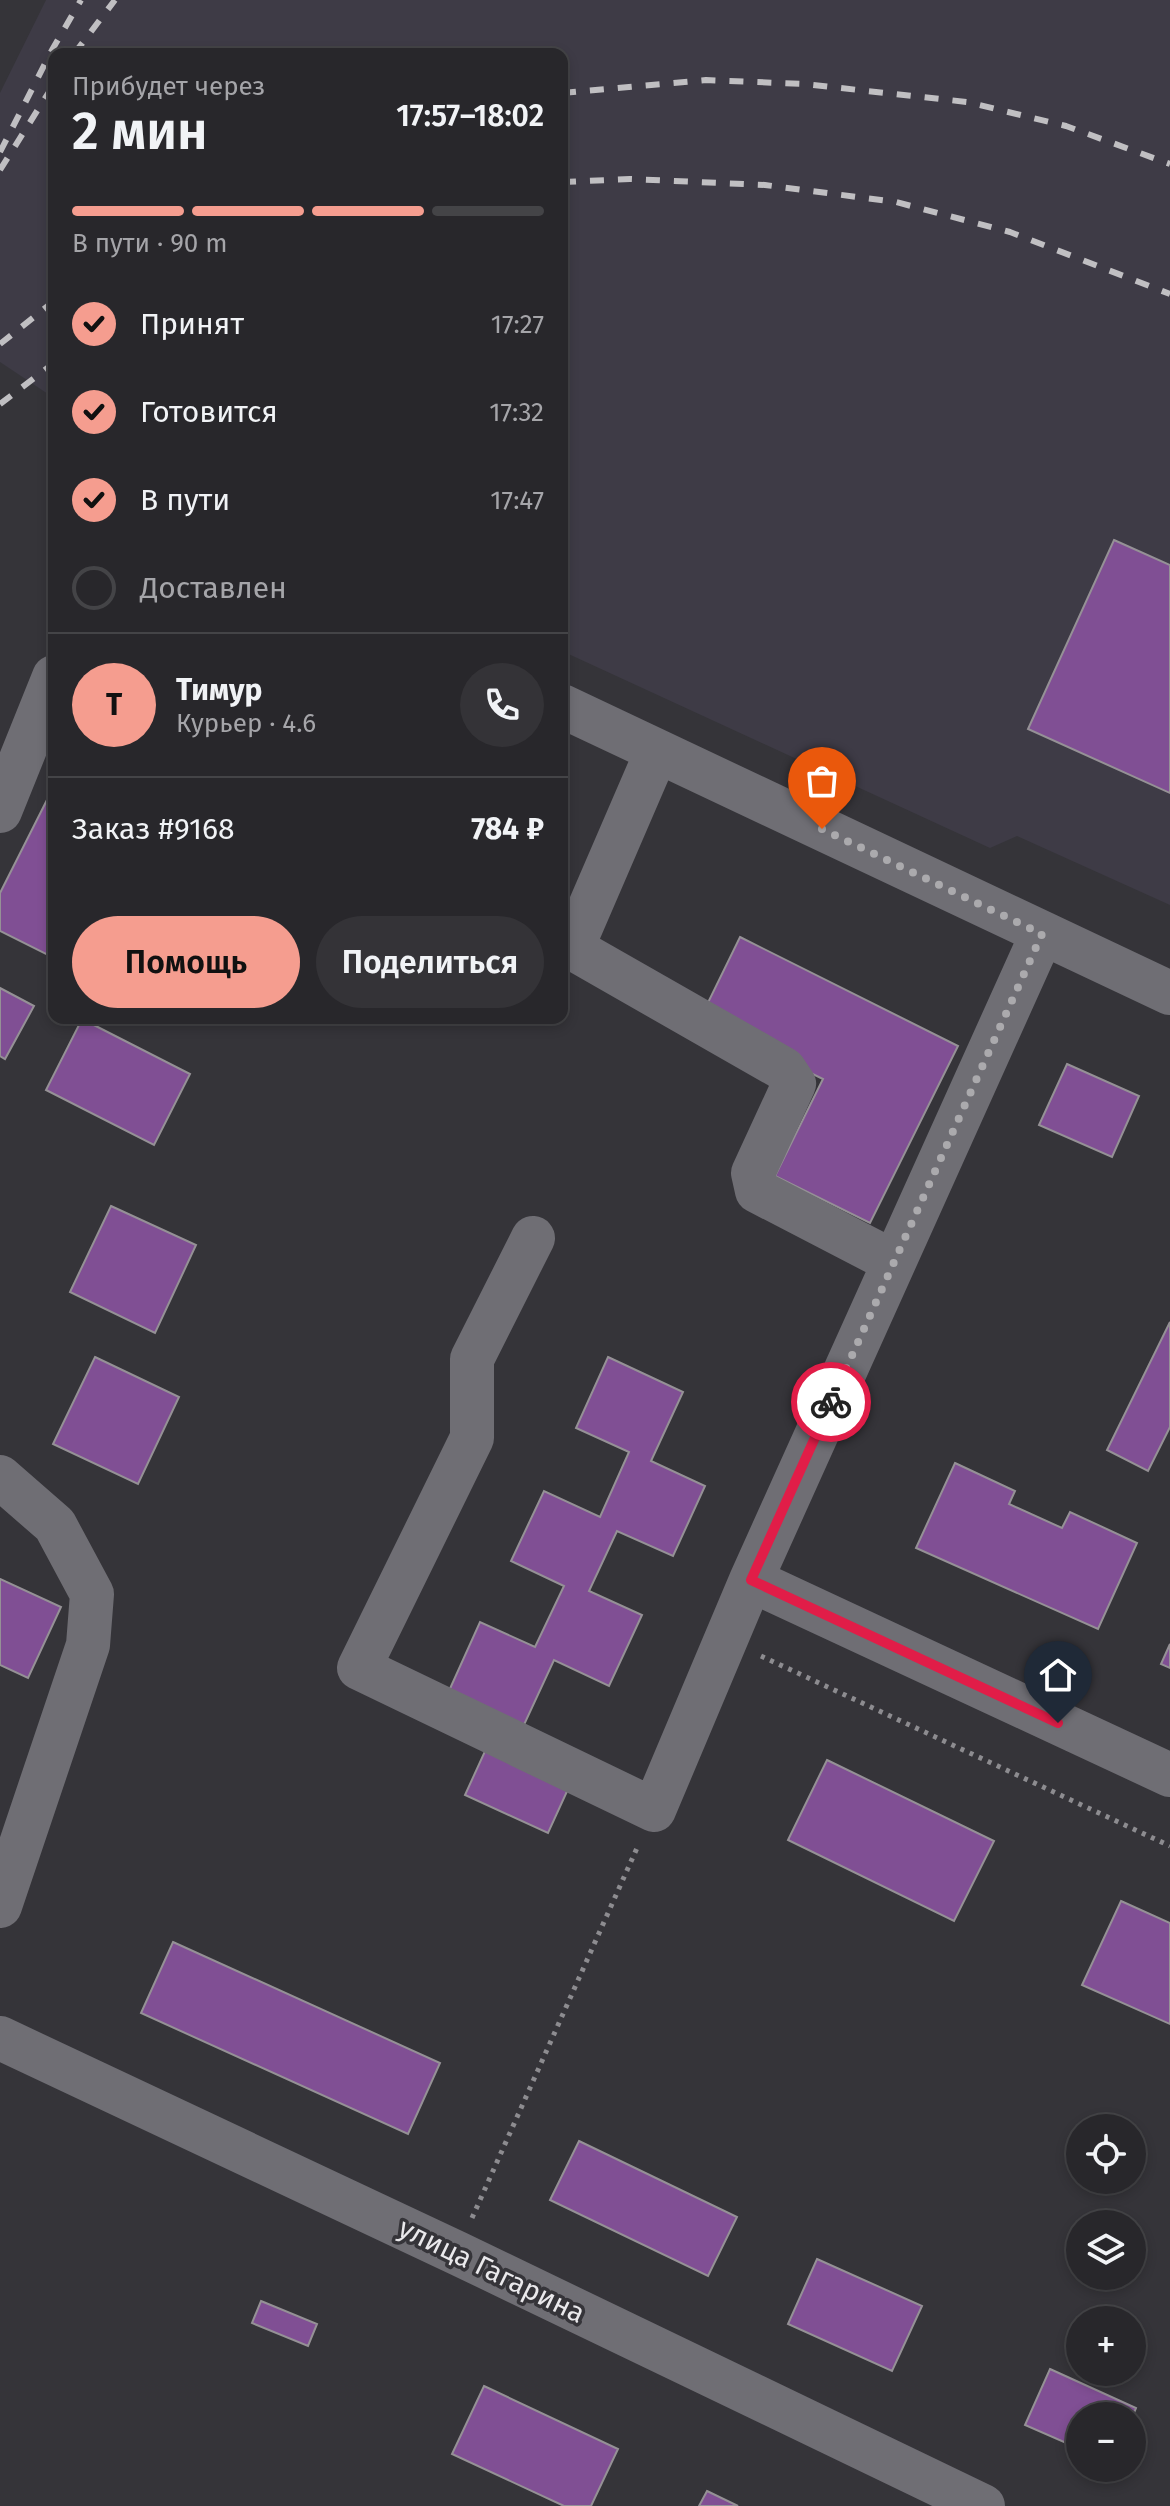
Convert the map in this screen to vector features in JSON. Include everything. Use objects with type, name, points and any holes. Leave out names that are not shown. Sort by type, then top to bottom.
[{"type":"street","points":[[0,811],[48,692]]},
{"type":"street","points":[[568,709],[1170,993]]},
{"type":"street","points":[[568,947],[657,751]]},
{"type":"street","points":[[533,1238],[472,1359],[472,1438],[359,1668],[654,1810],[751,1580],[1042,934]]},
{"type":"street","points":[[568,950],[784,1069],[794,1084],[753,1173],[757,1191],[894,1262]]},
{"type":"street","points":[[0,1477],[55,1525],[92,1594],[88,1645],[0,1906]]},
{"type":"street","points":[[751,1580],[1170,1775]]},
{"type":"street","name":"улица Гагарина","points":[[0,2038],[983,2506]]},
{"type":"path","points":[[726,1640],[1170,1846]]},
{"type":"path","points":[[457,2253],[654,1810]]},
{"type":"shaded area","points":[[46,0],[1170,0],[1170,905],[1017,836],[990,848],[568,654],[568,48],[48,48],[48,394],[0,362],[0,93]]},
{"type":"building","points":[[1114,540],[1170,565],[1170,793],[1028,729]]},
{"type":"building","points":[[48,798],[48,955],[0,931],[0,893]]},
{"type":"building","points":[[740,937],[958,1046],[870,1223],[775,1176],[823,1079],[700,1019]]},
{"type":"building","points":[[0,988],[34,1006],[5,1059],[0,1056]]},
{"type":"building","points":[[79,1024],[92,1024],[190,1074],[154,1145],[46,1090]]},
{"type":"building","points":[[1067,1064],[1139,1096],[1112,1157],[1039,1125]]},
{"type":"building","points":[[111,1206],[196,1245],[155,1333],[70,1292]]},
{"type":"building","points":[[1170,1322],[1170,1427],[1148,1471],[1107,1450]]},
{"type":"building","points":[[95,1357],[179,1397],[138,1484],[53,1444]]},
{"type":"building","points":[[608,1357],[683,1392],[651,1461],[705,1486],[673,1556],[617,1531],[589,1591],[642,1615],[609,1686],[554,1660],[523,1727],[448,1693],[480,1622],[535,1647],[564,1586],[511,1561],[544,1491],[600,1517],[629,1452],[576,1428]]},
{"type":"building","points":[[955,1463],[1015,1491],[1009,1504],[1062,1528],[1070,1512],[1137,1543],[1098,1629],[916,1548]]},
{"type":"building","points":[[0,1579],[61,1607],[28,1678],[0,1665]]},
{"type":"building","points":[[1170,1644],[1170,1668],[1161,1664]]},
{"type":"building","points":[[486,1749],[569,1787],[548,1833],[465,1795]]},
{"type":"building","points":[[827,1760],[994,1841],[954,1921],[788,1840]]},
{"type":"building","points":[[1121,1901],[1170,1923],[1170,2024],[1082,1985]]},
{"type":"building","points":[[173,1942],[440,2063],[408,2134],[141,2013]]},
{"type":"building","points":[[579,2141],[737,2217],[708,2276],[550,2200]]},
{"type":"building","points":[[817,2259],[922,2306],[892,2371],[788,2324]]},
{"type":"building","points":[[261,2301],[317,2324],[308,2346],[252,2323]]},
{"type":"building","points":[[1050,2369],[1066,2376],[1066,2386],[1087,2386],[1123,2402],[1066,2402],[1066,2443],[1025,2425]]},
{"type":"building","points":[[484,2386],[618,2449],[591,2506],[564,2506],[452,2454]]},
{"type":"building","points":[[707,2491],[738,2506],[699,2506]]},
{"type":"railway","points":[[53,48],[81,0]]},
{"type":"railway","points":[[79,48],[115,0]]},
{"type":"railway","points":[[0,152],[48,58]]},
{"type":"railway","points":[[568,92],[706,80],[804,84],[967,102],[1066,126],[1170,164]]},
{"type":"railway","points":[[0,170],[48,94]]},
{"type":"railway","points":[[568,182],[630,179],[765,185],[896,202],[1010,232],[1170,294]]},
{"type":"railway","points":[[0,344],[48,306]]},
{"type":"railway","points":[[0,404],[48,368]]},
{"type":"way so far","points":[[822,829],[1042,934],[831,1402]]},
{"type":"route","points":[[831,1402],[751,1580],[1058,1723]]}]
